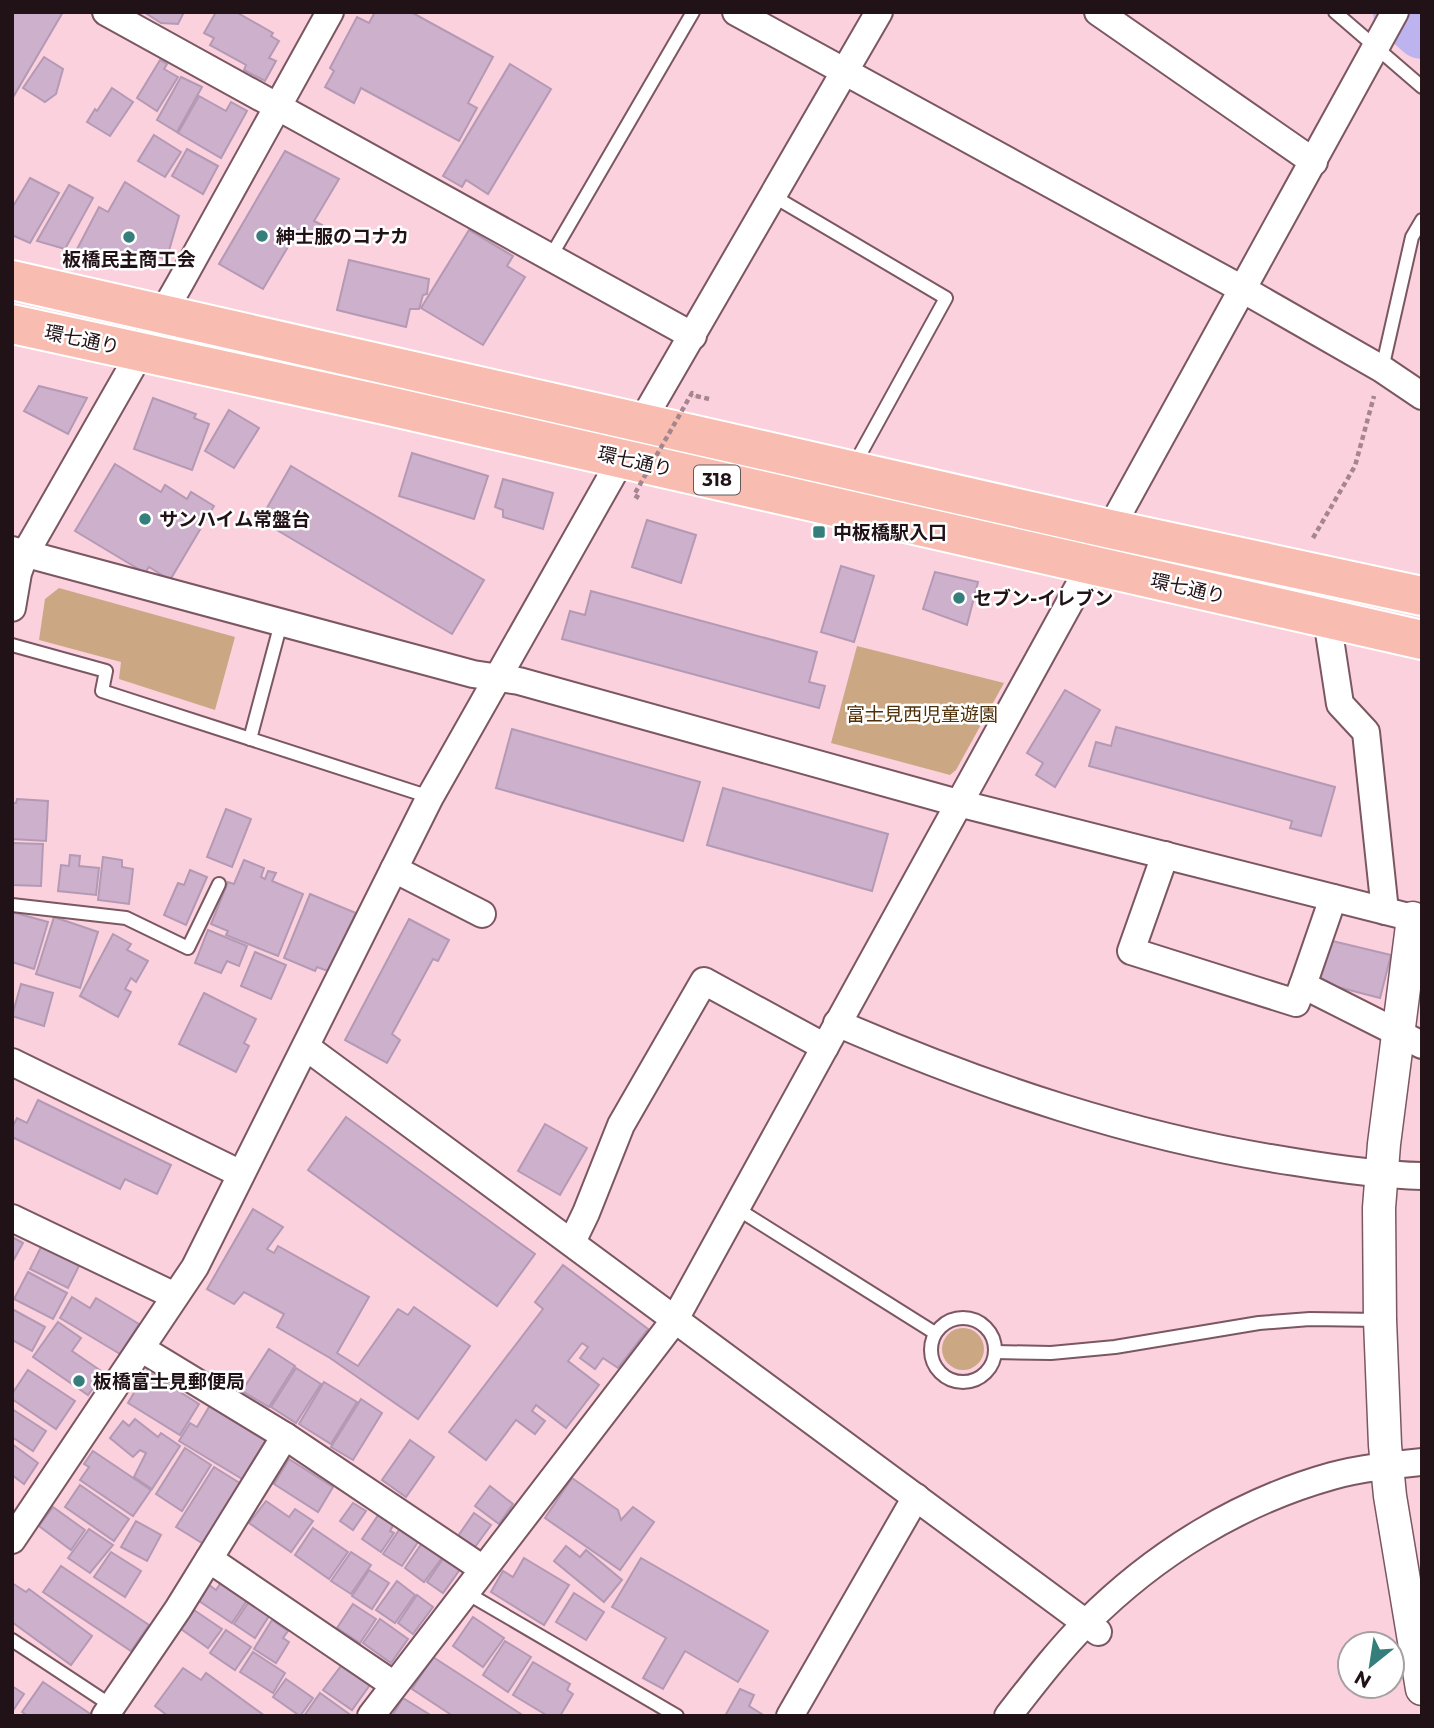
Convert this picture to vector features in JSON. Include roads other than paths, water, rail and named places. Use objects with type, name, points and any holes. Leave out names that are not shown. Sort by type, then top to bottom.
[{"type":"main road","name":"環七通り","points":[[12,280],[1110,529],[1422,596]]},
{"type":"main road","name":"環七通り","points":[[12,324],[622,458],[1422,640]]},
{"type":"street","points":[[106,12],[693,336]]},
{"type":"street","points":[[12,608],[19,552],[161,315],[330,12]]},
{"type":"street","points":[[736,12],[1244,290],[1382,369],[1422,396]]},
{"type":"street","points":[[641,423],[878,12]]},
{"type":"street","points":[[371,1716],[674,1321],[1395,12]]},
{"type":"street","points":[[1113,17],[1314,162]]},
{"type":"street","points":[[12,1541],[195,1267],[430,797],[622,458]]},
{"type":"street","points":[[19,552],[473,674],[519,681],[958,803],[1407,915]]},
{"type":"street","points":[[1327,619],[1340,704],[1366,732],[1407,915],[1410,1040],[1382,1175],[1379,1208],[1380,1320],[1388,1472],[1401,1572],[1422,1689]]},
{"type":"street","points":[[1165,855],[1131,951],[1296,1003],[1333,898]]},
{"type":"street","points":[[394,869],[482,914]]},
{"type":"street","points":[[572,1242],[621,1125],[704,981],[825,1047]]},
{"type":"street","points":[[1303,985],[1410,1040]]},
{"type":"street","points":[[837,1023],[918,1058],[1016,1094],[1130,1129],[1252,1156],[1382,1175],[1422,1176]]},
{"type":"street","points":[[306,1047],[1092,1627]]},
{"type":"street","points":[[12,1062],[242,1174]]},
{"type":"street","points":[[12,1218],[175,1296]]},
{"type":"street","points":[[142,1349],[285,1436],[483,1569]]},
{"type":"street","points":[[109,1711],[178,1609],[285,1436]]},
{"type":"street","points":[[1008,1716],[1092,1627],[1218,1541],[1269,1513],[1422,1462]]},
{"type":"street","points":[[1388,1472],[1422,1475]]},
{"type":"street","points":[[790,1716],[916,1497]]},
{"type":"street","points":[[209,1559],[394,1685]]},
{"type":"street","points":[[1028,1716],[1092,1627]]},
{"type":"lane","points":[[551,256],[693,12]]},
{"type":"lane","points":[[1335,12],[1378,44],[1422,87]]},
{"type":"lane","points":[[773,196],[946,298],[851,470]]},
{"type":"lane","points":[[1382,369],[1412,237],[1422,220]]},
{"type":"lane","points":[[250,739],[281,623]]},
{"type":"lane","points":[[12,645],[106,671],[102,691],[430,797]]},
{"type":"lane","points":[[12,905],[126,918],[188,948],[219,884]]},
{"type":"lane","points":[[736,1208],[935,1333]]},
{"type":"lane","points":[[962,1318],[972,1319],[990,1331],[995,1352],[988,1371],[969,1381],[949,1378],[940,1372],[934,1363],[931,1343],[935,1333],[951,1320],[962,1318]]},
{"type":"lane","points":[[995,1352],[1051,1353],[1115,1347],[1259,1323],[1310,1318],[1380,1320]]},
{"type":"lane","points":[[465,1592],[677,1716]]},
{"type":"lane","points":[[12,1640],[109,1711]]},
{"type":"waterway","points":[[1401,12],[1422,31]]},
{"type":"place","name":"紳士服のコナカ","points":[[262,236]]},
{"type":"place","name":"板橋民主商工会","points":[[129,237]]},
{"type":"place","name":"サンハイム常盤台","points":[[145,519]]},
{"type":"place","name":"中板橋駅入口","points":[[819,532]]},
{"type":"place","name":"セブン-イレブン","points":[[959,598]]},
{"type":"place","name":"板橋富士見郵便局","points":[[79,1381]]},
{"type":"park label","name":"富士見西児童遊園","points":[[922,714]]}]
